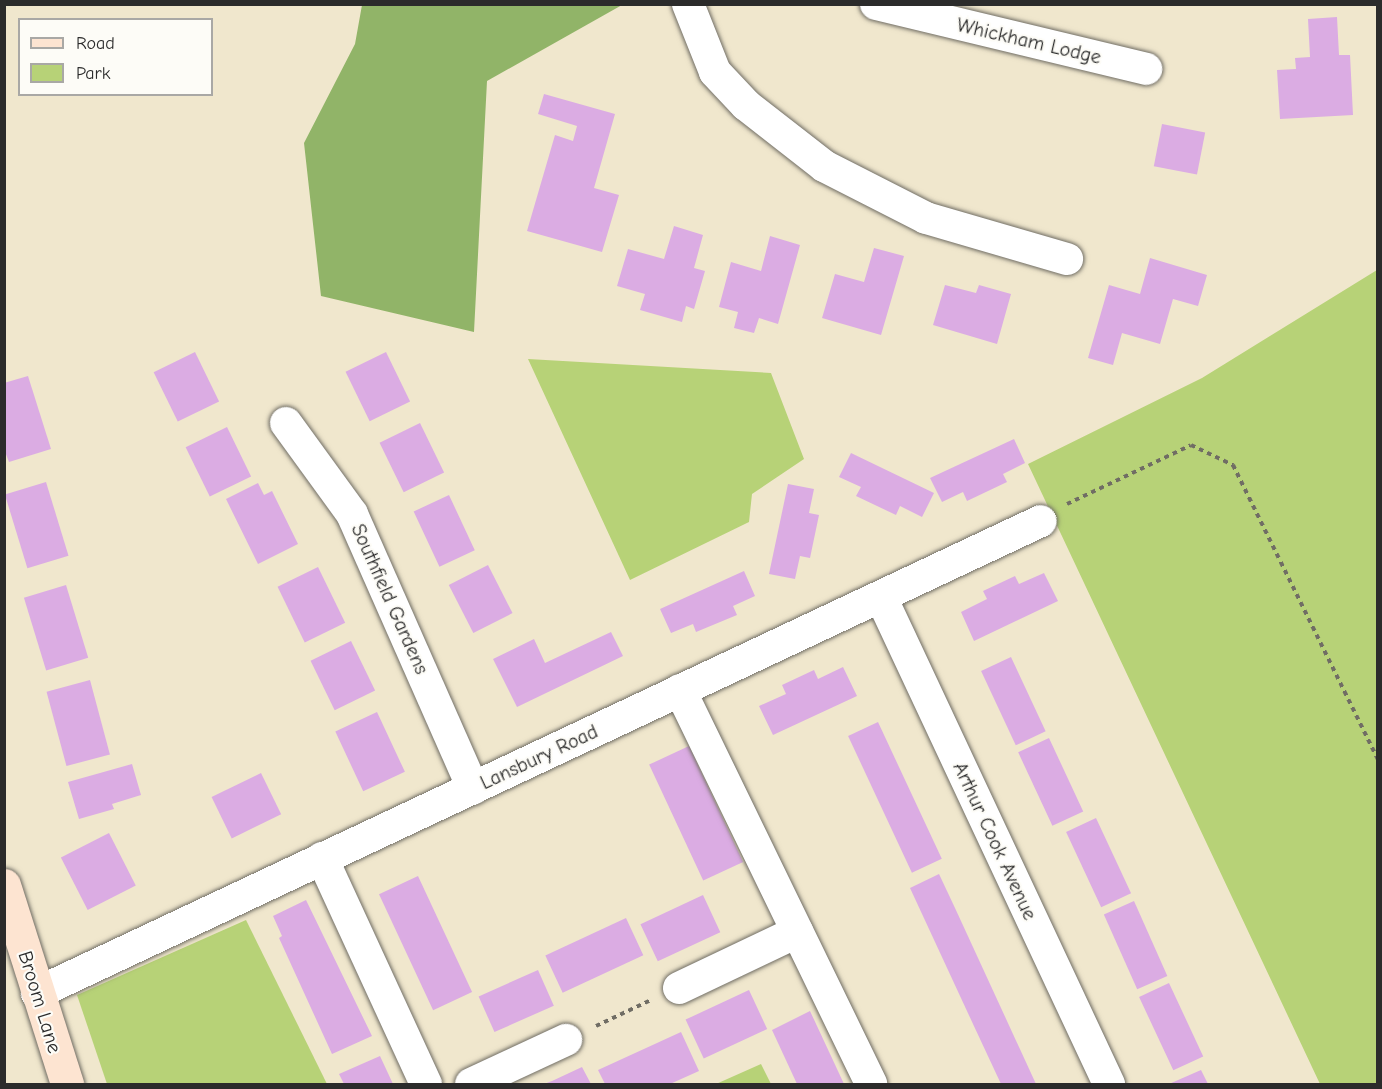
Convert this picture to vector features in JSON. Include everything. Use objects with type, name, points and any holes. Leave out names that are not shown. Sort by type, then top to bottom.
[{"type":"street","points":[[688,4],[715,72],[746,105],[824,166],[926,218],[1067,259]]},
{"type":"street","name":"Whickham Lodge","points":[[876,4],[1146,69]]},
{"type":"street","name":"Southfield Gardens","points":[[286,423],[352,514],[473,788]]},
{"type":"street","name":"Lansbury Road","points":[[37,993],[1041,521]]},
{"type":"street","name":"Arthur Cook Avenue","points":[[880,597],[1109,1084]]},
{"type":"street","points":[[680,690],[871,1084]]},
{"type":"street","points":[[322,858],[426,1084]]},
{"type":"street","name":"Broom Lane","points":[[4,885],[67,1084]]},
{"type":"street","points":[[679,988],[797,932]]},
{"type":"street","points":[[471,1084],[566,1040]]},
{"type":"path","points":[[1041,521],[1080,495],[1191,445],[1233,465],[1377,760]]},
{"type":"path","points":[[566,1040],[679,988]]},
{"type":"green space","points":[[362,5],[622,5],[487,81],[474,332],[321,296],[304,143],[355,44]]},
{"type":"green space","points":[[1377,270],[1377,1084],[1320,1084],[1028,464],[1202,378]]},
{"type":"green space","points":[[528,359],[771,373],[804,459],[752,494],[749,522],[630,580]]},
{"type":"green space","points":[[246,920],[327,1084],[107,1084],[77,995]]},
{"type":"green space","points":[[761,1064],[771,1084],[716,1084]]},
{"type":"building","points":[[1337,17],[1339,55],[1350,55],[1353,115],[1280,119],[1277,70],[1296,69],[1295,58],[1310,57],[1308,19]]},
{"type":"building","points":[[544,94],[615,114],[594,188],[619,195],[602,252],[527,231],[555,135],[573,141],[577,126],[538,114]]},
{"type":"building","points":[[1162,124],[1205,132],[1197,175],[1154,166]]},
{"type":"building","points":[[674,226],[703,235],[694,268],[705,271],[694,309],[686,306],[682,322],[640,310],[645,294],[617,286],[628,249],[664,259]]},
{"type":"building","points":[[770,236],[800,245],[778,324],[759,318],[754,333],[734,328],[738,312],[719,307],[731,262],[761,271]]},
{"type":"building","points":[[874,248],[904,256],[881,335],[822,318],[835,274],[864,282]]},
{"type":"building","points":[[1150,258],[1207,275],[1198,306],[1173,299],[1160,344],[1122,333],[1113,365],[1088,358],[1109,285],[1140,294]]},
{"type":"building","points":[[945,285],[976,293],[979,285],[1011,294],[997,344],[933,325]]},
{"type":"building","points":[[195,352],[219,401],[178,422],[154,372]]},
{"type":"building","points":[[386,352],[410,401],[370,421],[346,372]]},
{"type":"building","points":[[28,376],[51,449],[9,462],[4,449],[4,383]]},
{"type":"building","points":[[420,423],[444,472],[404,492],[380,443]]},
{"type":"building","points":[[227,427],[251,476],[210,497],[186,447]]},
{"type":"building","points":[[1014,439],[1025,463],[1003,474],[1007,482],[967,501],[963,492],[942,502],[930,478]]},
{"type":"building","points":[[851,453],[934,493],[922,517],[900,506],[896,515],[856,496],[861,487],[839,477]]},
{"type":"building","points":[[46,482],[69,556],[27,568],[5,495]]},
{"type":"building","points":[[258,483],[264,495],[272,491],[298,544],[258,564],[226,499]]},
{"type":"building","points":[[788,484],[814,489],[809,513],[819,515],[810,558],[800,556],[795,579],[769,574]]},
{"type":"building","points":[[449,495],[475,550],[439,567],[414,511]]},
{"type":"building","points":[[488,565],[513,613],[473,633],[449,585]]},
{"type":"building","points":[[318,567],[345,623],[305,642],[278,587]]},
{"type":"building","points":[[744,571],[755,596],[733,606],[737,615],[696,632],[693,624],[671,633],[660,609]]},
{"type":"building","points":[[1044,573],[1058,601],[974,641],[961,612],[987,599],[983,591],[1015,576],[1019,584]]},
{"type":"building","points":[[66,585],[88,658],[46,671],[24,598]]},
{"type":"building","points":[[611,632],[623,656],[517,707],[493,659],[534,639],[545,663]]},
{"type":"building","points":[[351,641],[375,690],[335,710],[311,661]]},
{"type":"building","points":[[1011,657],[1046,731],[1016,745],[981,671]]},
{"type":"building","points":[[843,667],[857,696],[773,735],[759,706],[786,694],[782,685],[814,670],[818,679]]},
{"type":"building","points":[[90,680],[110,754],[66,766],[47,692]]},
{"type":"building","points":[[377,712],[405,772],[363,791],[335,731]]},
{"type":"building","points":[[878,722],[942,859],[912,873],[848,736]]},
{"type":"building","points":[[1049,738],[1083,811],[1052,826],[1018,752]]},
{"type":"building","points":[[689,746],[743,862],[703,881],[649,765]]},
{"type":"building","points":[[132,764],[141,795],[112,804],[114,809],[79,819],[68,782]]},
{"type":"building","points":[[261,773],[281,814],[232,838],[212,797]]},
{"type":"building","points":[[1096,818],[1131,893],[1101,907],[1066,832]]},
{"type":"building","points":[[109,833],[136,886],[88,910],[61,858]]},
{"type":"building","points":[[939,874],[1036,1084],[1001,1084],[910,888]]},
{"type":"building","points":[[418,876],[472,992],[433,1010],[379,894]]},
{"type":"building","points":[[703,895],[720,932],[658,961],[640,924]]},
{"type":"building","points":[[306,900],[372,1036],[332,1054],[279,938],[282,936],[273,916]]},
{"type":"building","points":[[1134,901],[1167,976],[1137,989],[1104,914]]},
{"type":"building","points":[[626,918],[643,955],[563,993],[545,956]]},
{"type":"building","points":[[538,970],[554,1006],[494,1032],[479,996]]},
{"type":"building","points":[[1169,983],[1203,1056],[1173,1070],[1139,997]]},
{"type":"building","points":[[749,990],[767,1029],[704,1059],[686,1020]]},
{"type":"building","points":[[810,1011],[844,1084],[797,1084],[772,1030]]},
{"type":"building","points":[[681,1032],[699,1071],[670,1084],[605,1084],[598,1070]]},
{"type":"building","points":[[380,1056],[393,1084],[344,1084],[339,1074]]},
{"type":"building","points":[[582,1067],[591,1084],[544,1084],[552,1081]]},
{"type":"building","points":[[1201,1070],[1208,1084],[1169,1084]]}]
